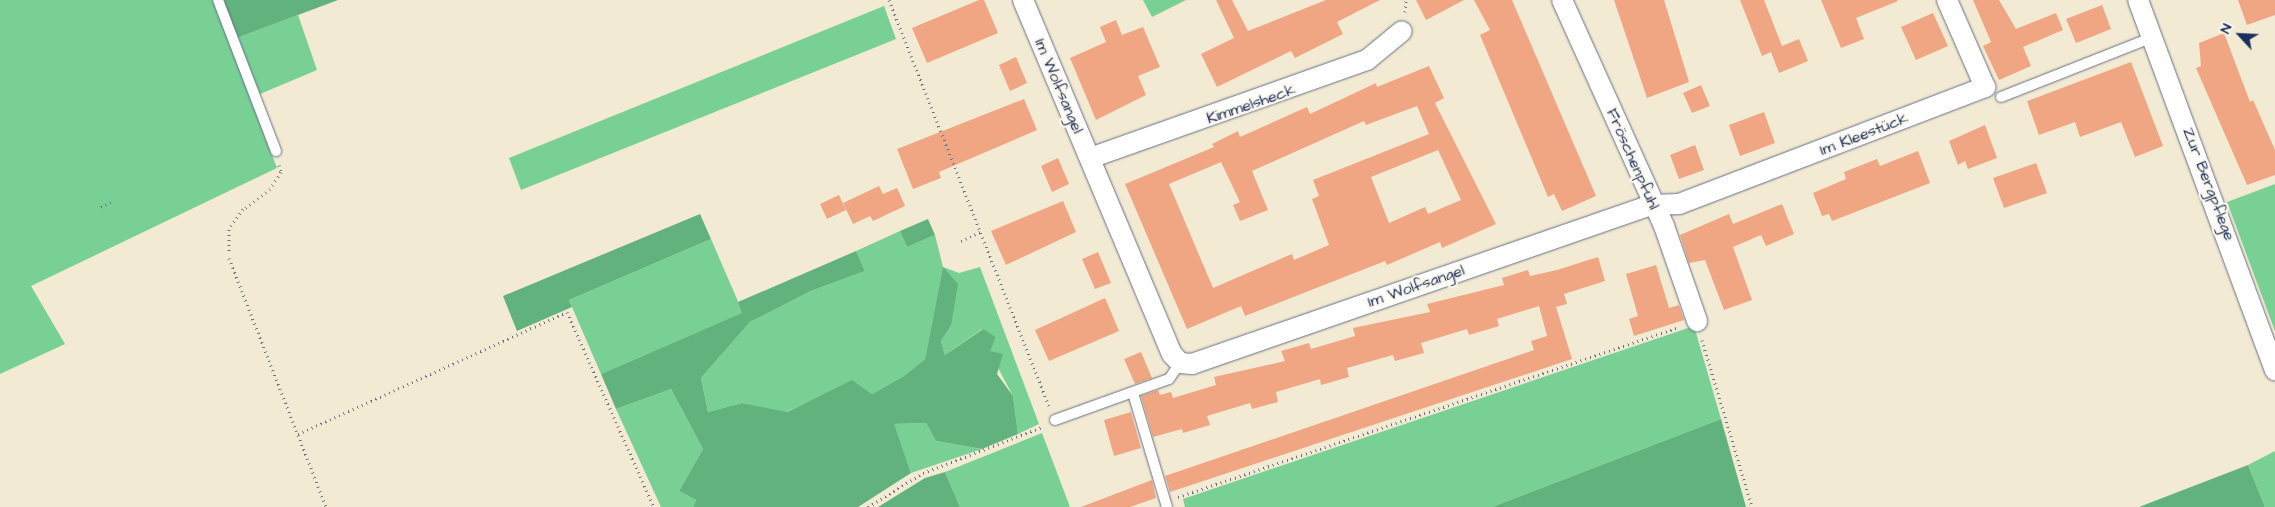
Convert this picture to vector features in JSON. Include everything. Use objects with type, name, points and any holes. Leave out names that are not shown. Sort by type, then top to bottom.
[{"type":"street","name":"Im Wolfsangel","points":[[1023,0],[1172,354],[1180,363],[1192,364],[1652,205]]},
{"type":"street","name":"Fröschenpfuhl","points":[[1562,0],[1652,205],[1664,226],[1697,321]]},
{"type":"street","name":"Im Kleestück","points":[[1652,205],[1679,204],[1985,87],[1947,0]]},
{"type":"street","name":"Zur Bergpflege","points":[[2138,0],[2275,370]]},
{"type":"street","name":"Kimmelsheck","points":[[1090,158],[1367,60],[1402,31]]},
{"type":"lane","points":[[218,0],[276,151]]},
{"type":"lane","points":[[2001,96],[2153,38]]},
{"type":"lane","points":[[1055,420],[1170,379],[1180,363]]},
{"type":"lane","points":[[1134,393],[1166,504]]},
{"type":"path","points":[[868,507],[923,474],[1021,438],[1055,420],[889,0]]},
{"type":"path","points":[[276,151],[281,172],[229,229],[228,258],[326,507]]},
{"type":"path","points":[[102,207],[111,202]]},
{"type":"path","points":[[961,241],[980,232]]},
{"type":"path","points":[[298,434],[567,312],[654,507]]},
{"type":"path","points":[[1166,504],[1697,321],[1752,507]]},
{"type":"green space","points":[[0,0],[213,0],[277,168],[31,286],[65,344],[0,374]]},
{"type":"green space","points":[[223,0],[338,0],[237,38]]},
{"type":"green space","points":[[1143,0],[1186,0],[1152,17]]},
{"type":"green space","points":[[884,6],[896,39],[521,190],[509,158]]},
{"type":"green space","points":[[298,15],[317,70],[260,94],[237,38]]},
{"type":"green space","points":[[2275,184],[2275,331],[2227,202]]},
{"type":"green space","points":[[700,214],[711,239],[569,300],[572,307],[517,331],[503,296]]},
{"type":"green space","points":[[928,219],[935,235],[907,247],[900,231]]},
{"type":"green space","points":[[900,231],[907,247],[935,235],[943,267],[959,273],[980,267],[1039,424],[1018,434],[1013,396],[989,351],[996,337],[982,329],[945,355],[941,341],[951,326],[943,268],[925,359],[904,376],[872,394],[852,381],[784,413],[742,403],[708,412],[701,378],[750,322],[811,291],[865,271],[856,251]]},
{"type":"green space","points":[[711,239],[743,313],[601,374],[569,300]]},
{"type":"green space","points":[[856,251],[865,271],[811,291],[750,322],[701,378],[708,412],[742,403],[787,412],[852,380],[872,394],[904,376],[925,359],[943,267],[958,284],[951,326],[941,341],[945,355],[983,329],[996,337],[990,351],[1003,354],[997,374],[1013,396],[1018,434],[982,449],[936,441],[926,423],[894,424],[911,473],[858,507],[693,507],[696,500],[679,491],[703,449],[671,389],[616,409],[601,374],[742,313],[738,302]]},
{"type":"green space","points":[[1694,326],[1721,419],[1492,507],[1185,507],[1183,499]]},
{"type":"green space","points":[[671,389],[703,449],[679,491],[696,500],[693,507],[661,507],[616,409]]},
{"type":"green space","points":[[1721,419],[1746,507],[1492,507]]},
{"type":"green space","points":[[926,423],[936,441],[982,449],[911,473],[893,424]]},
{"type":"green space","points":[[1042,433],[1070,507],[960,507],[945,472]]},
{"type":"green space","points":[[2275,451],[2275,507],[2265,507],[2248,465]]},
{"type":"green space","points":[[2248,465],[2265,507],[2139,507]]},
{"type":"green space","points":[[945,472],[960,507],[878,507],[925,478]]},
{"type":"building","points":[[979,0],[984,0],[998,33],[927,63],[912,28]]},
{"type":"building","points":[[1216,0],[1232,0],[1248,31],[1326,0],[1380,0],[1337,22],[1343,34],[1295,58],[1291,51],[1217,87],[1201,54],[1234,38]]},
{"type":"building","points":[[1416,0],[1464,0],[1426,20]]},
{"type":"building","points":[[1474,0],[1512,0],[1596,196],[1562,211],[1554,194],[1548,197],[1480,35],[1490,30]]},
{"type":"building","points":[[1614,0],[1664,0],[1689,82],[1647,98]]},
{"type":"building","points":[[1740,0],[1764,0],[1782,46],[1799,39],[1808,61],[1779,73],[1771,52],[1762,56]]},
{"type":"building","points":[[1821,0],[1898,1],[1856,18],[1864,39],[1841,48]]},
{"type":"building","points":[[1973,0],[1999,0],[2016,29],[2056,13],[2063,30],[2023,47],[2031,66],[1999,80],[1983,46],[1991,42]]},
{"type":"building","points":[[2238,0],[2275,0],[2275,15],[2247,25]]},
{"type":"building","points":[[2102,5],[2111,29],[2076,43],[2066,19]]},
{"type":"building","points":[[1933,13],[1948,46],[1916,60],[1901,27]]},
{"type":"building","points":[[1116,20],[1122,35],[1143,27],[1160,67],[1138,76],[1146,95],[1096,120],[1070,58],[1106,42],[1100,27]]},
{"type":"building","points":[[2224,33],[2250,102],[2253,100],[2275,150],[2275,175],[2247,185],[2196,68],[2201,66],[2199,43]]},
{"type":"building","points":[[1016,57],[1027,83],[1010,91],[999,65]]},
{"type":"building","points":[[2131,62],[2163,146],[2135,157],[2121,122],[2080,137],[2075,122],[2039,135],[2027,101]]},
{"type":"building","points":[[1429,66],[1444,98],[1435,103],[1496,224],[1442,248],[1440,242],[1387,265],[1385,261],[1245,316],[1241,306],[1187,329],[1125,184],[1214,147],[1212,144],[1238,131],[1240,137],[1307,107],[1310,114],[1376,83],[1377,87]],"holes":[[[1417,106],[1429,134],[1313,180],[1319,196],[1312,199],[1329,245],[1294,260],[1292,254],[1213,288],[1169,184],[1221,162],[1240,202],[1233,205],[1240,221],[1268,210],[1252,171],[1364,121],[1366,125]],[[1438,150],[1461,200],[1428,214],[1425,207],[1389,223],[1371,177]]]},
{"type":"building","points":[[1701,85],[1710,106],[1692,113],[1683,93]]},
{"type":"building","points":[[1024,99],[1037,130],[939,172],[941,178],[913,189],[897,149]]},
{"type":"building","points":[[1764,112],[1775,143],[1740,156],[1729,125]]},
{"type":"building","points":[[1985,125],[1997,158],[1968,169],[1965,161],[1958,165],[1949,141]]},
{"type":"building","points":[[1695,145],[1704,170],[1679,179],[1670,155]]},
{"type":"building","points":[[1918,151],[1930,183],[1832,221],[1829,214],[1822,216],[1813,193],[1846,179],[1844,172],[1877,159],[1880,166]]},
{"type":"building","points":[[1058,158],[1069,184],[1052,192],[1041,166]]},
{"type":"building","points":[[2036,163],[2047,193],[2004,208],[1993,178]]},
{"type":"building","points":[[879,186],[883,194],[897,188],[905,206],[873,221],[870,216],[853,224],[843,203]]},
{"type":"building","points":[[839,195],[846,210],[827,219],[820,204]]},
{"type":"building","points":[[1063,201],[1076,232],[1006,265],[991,231]]},
{"type":"building","points":[[1782,204],[1794,234],[1766,246],[1761,235],[1733,247],[1752,300],[1724,310],[1705,260],[1689,263],[1680,235],[1729,214],[1733,224]]},
{"type":"building","points":[[1098,252],[1111,283],[1095,289],[1082,259]]},
{"type":"building","points":[[1598,257],[1605,281],[1564,294],[1567,304],[1556,307],[1572,359],[1170,492],[1165,476],[1534,350],[1531,341],[1547,336],[1539,306],[1497,319],[1499,326],[1469,335],[1467,329],[1421,343],[1424,353],[1395,361],[1393,355],[1347,368],[1349,377],[1321,385],[1320,379],[1276,392],[1278,402],[1252,409],[1250,403],[1207,416],[1210,425],[1183,433],[1182,429],[1153,437],[1141,396],[1158,390],[1160,395],[1171,392],[1173,398],[1216,385],[1214,377],[1285,361],[1281,351],[1309,343],[1311,349],[1355,336],[1353,328],[1430,312],[1427,304],[1504,285],[1502,278],[1528,270],[1530,276]]},
{"type":"building","points":[[1656,265],[1669,308],[1679,305],[1684,320],[1634,336],[1629,319],[1638,316],[1626,274]]},
{"type":"building","points":[[1105,298],[1119,331],[1049,361],[1035,330]]},
{"type":"building","points":[[1141,352],[1152,378],[1135,384],[1124,359]]},
{"type":"building","points":[[1131,412],[1141,448],[1114,456],[1104,420]]},
{"type":"building","points":[[1152,480],[1156,498],[1130,507],[1081,507]]}]
